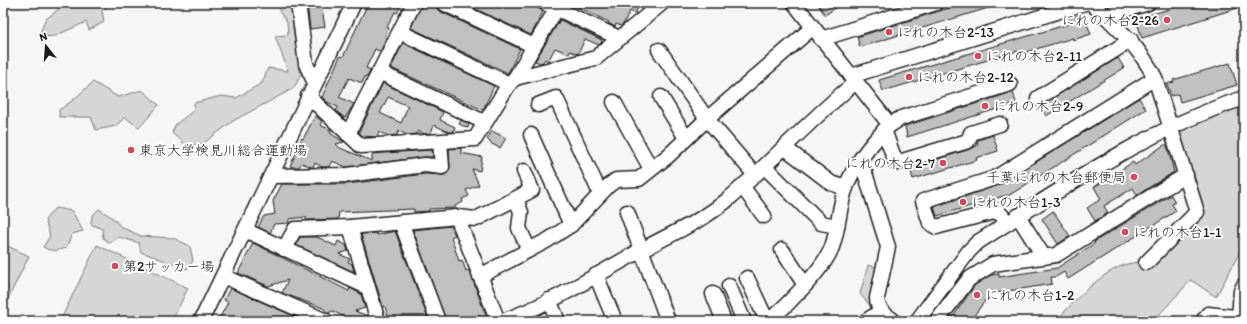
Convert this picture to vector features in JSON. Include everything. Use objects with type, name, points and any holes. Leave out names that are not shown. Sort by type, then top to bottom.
[{"type":"street","points":[[298,3],[306,64],[315,83]]},
{"type":"street","points":[[201,321],[354,3]]},
{"type":"street","points":[[348,134],[414,3]]},
{"type":"street","points":[[443,3],[534,46]]},
{"type":"street","points":[[821,39],[936,3]]},
{"type":"street","points":[[502,321],[522,314],[596,275],[700,218],[725,202],[785,148],[853,79],[1085,3]]},
{"type":"street","points":[[1091,3],[1131,40],[1142,54],[1155,78],[1197,212],[1146,263]]},
{"type":"street","points":[[1105,16],[1148,3]]},
{"type":"street","points":[[400,32],[512,81],[596,58],[658,4]]},
{"type":"street","points":[[796,4],[812,28],[853,79],[887,128],[896,163],[968,142],[971,133],[1000,124]]},
{"type":"street","points":[[308,96],[361,146],[475,139],[484,122],[534,46],[554,5],[619,38]]},
{"type":"street","points":[[480,276],[529,250],[571,225],[600,193],[616,180],[639,179],[812,28]]},
{"type":"street","points":[[1038,98],[1131,40]]},
{"type":"street","points":[[659,50],[707,119],[760,171],[821,223],[837,226]]},
{"type":"street","points":[[379,72],[484,122]]},
{"type":"street","points":[[1044,257],[1013,220],[998,211],[936,227],[930,223],[924,201],[995,178],[1155,78]]},
{"type":"street","points":[[747,278],[768,321],[787,306],[805,285],[832,248],[846,188],[858,163],[866,151],[887,128],[901,118],[1010,84]]},
{"type":"street","points":[[661,96],[686,138]]},
{"type":"street","points":[[538,105],[556,98],[600,193]]},
{"type":"street","points":[[917,321],[969,251],[978,242],[1138,143],[1171,126],[1213,108],[1244,98]]},
{"type":"street","points":[[614,102],[652,169]]},
{"type":"street","points":[[531,135],[571,225]]},
{"type":"street","points":[[271,176],[347,175],[425,165],[442,167],[440,142]]},
{"type":"street","points":[[785,148],[831,183],[846,188]]},
{"type":"street","points":[[858,163],[865,173],[888,247],[876,298],[877,304],[886,317],[866,321]]},
{"type":"street","points":[[284,249],[295,229],[350,227],[457,218],[476,219],[532,190],[524,171]]},
{"type":"street","points":[[937,321],[969,279],[993,264],[1056,256],[1186,176]]},
{"type":"street","points":[[742,186],[764,216]]},
{"type":"street","points":[[516,199],[521,212],[519,228],[529,250]]},
{"type":"street","points":[[627,212],[668,321]]},
{"type":"street","points":[[457,218],[498,321]]},
{"type":"street","points":[[401,222],[438,321]]},
{"type":"street","points":[[350,227],[378,321]]},
{"type":"street","points":[[244,230],[367,287]]},
{"type":"street","points":[[782,250],[805,285]]},
{"type":"street","points":[[596,275],[614,321]]},
{"type":"street","points":[[223,276],[326,321]]},
{"type":"street","points":[[1203,321],[1208,314],[1242,318],[1241,291],[1244,285]]},
{"type":"street","points":[[729,286],[744,321]]},
{"type":"street","points":[[713,294],[724,321]]},
{"type":"street","points":[[549,300],[558,321]]},
{"type":"shaded area","points":[[66,3],[112,3],[102,10],[104,22],[89,30],[86,22],[55,36],[39,37],[45,20]]},
{"type":"shaded area","points":[[282,3],[293,3],[303,70],[294,88],[233,121],[204,143],[187,146],[172,133],[175,125],[194,110],[194,103],[221,96],[236,98],[262,83],[268,68],[288,71],[275,36],[288,35],[287,22],[279,11]]},
{"type":"shaded area","points":[[93,82],[118,97],[142,90],[159,105],[139,128],[125,117],[116,126],[96,130],[91,117],[59,117],[59,110],[72,101]]},
{"type":"shaded area","points":[[1244,104],[1244,244],[1216,297],[1191,280],[1153,321],[1149,321],[1143,315],[1139,321],[1056,321],[1084,292],[1108,273],[1121,266],[1134,263],[1146,263],[1201,212],[1178,136],[1180,125]]},
{"type":"shaded area","points":[[55,208],[72,211],[83,231],[72,234],[66,248],[49,250],[43,247],[50,236],[45,220]]},
{"type":"shaded area","points":[[99,209],[113,218],[121,227],[141,236],[173,238],[190,246],[193,261],[187,269],[141,252],[139,243],[119,237],[110,243],[103,238],[102,229],[91,224],[92,216]]},
{"type":"shaded area","points":[[3,244],[29,256],[3,309]]},
{"type":"shaded area","name":"第2サッカー場","points":[[97,245],[188,288],[172,321],[60,321]]},
{"type":"shaded area","points":[[868,265],[880,268],[872,308],[860,294]]},
{"type":"building","points":[[307,3],[321,3],[325,27],[310,29]]},
{"type":"building","points":[[368,3],[402,3],[387,27],[389,28],[385,37],[387,38],[381,50],[379,51],[375,49],[366,68],[371,70],[367,77],[365,76],[362,83],[349,78],[339,97],[354,104],[345,118],[336,111],[338,107],[327,102],[322,97],[340,56],[343,57]]},
{"type":"building","points":[[422,3],[434,5],[439,11],[520,49],[508,73],[411,28]]},
{"type":"building","points":[[463,3],[533,3],[543,12],[531,35]]},
{"type":"building","points":[[569,3],[640,3],[635,14],[630,11],[624,23],[621,26],[616,24],[615,27],[608,23],[609,22]]},
{"type":"building","points":[[817,3],[843,3],[825,15]]},
{"type":"building","points":[[965,3],[998,3],[998,5],[860,47],[857,37]]},
{"type":"building","name":"にれの木台2-26","points":[[1189,3],[1244,3],[1244,6],[1142,38],[1136,19]]},
{"type":"building","points":[[1083,14],[1091,34],[1073,40],[1073,38],[1019,54],[1018,51],[883,91],[879,80],[1069,24],[1067,19]]},
{"type":"building","points":[[560,20],[602,40],[601,43],[599,45],[585,39],[578,54],[570,51],[569,54],[555,48],[548,61],[545,59],[540,63],[535,61]]},
{"type":"building","points":[[403,43],[494,86],[483,110],[391,68]]},
{"type":"building","points":[[1118,58],[1124,68],[1046,116],[1040,106]]},
{"type":"building","points":[[1230,63],[1237,85],[1180,102],[1178,94],[1171,96],[1167,84],[1174,82],[1173,80]]},
{"type":"building","points":[[383,83],[443,112],[440,120],[455,127],[453,132],[449,132],[434,125],[431,133],[424,134],[418,131],[416,134],[407,135],[399,131],[397,135],[388,136],[379,132],[377,137],[362,136],[359,132]],"holes":[[[388,97],[408,106],[401,123],[380,113]]]},
{"type":"building","points":[[1013,92],[1016,103],[907,137],[905,126]]},
{"type":"building","points":[[1139,98],[1146,109],[1008,196],[1007,195],[937,216],[934,207],[999,185]]},
{"type":"building","points":[[315,116],[322,121],[320,125],[331,130],[330,133],[344,142],[336,144],[340,148],[372,161],[372,154],[384,153],[432,150],[433,157],[346,167],[332,161],[329,167],[322,167],[315,163],[313,167],[311,167],[302,163],[299,167],[292,167],[290,166],[297,151],[296,150]]},
{"type":"building","points":[[461,120],[469,124],[468,128],[459,124]]},
{"type":"building","points":[[492,131],[506,138],[500,148],[490,143],[487,139]]},
{"type":"building","name":"にれの木台2-7","points":[[993,135],[998,151],[976,158],[977,160],[913,179],[910,168],[970,149],[977,146],[978,140]]},
{"type":"building","points":[[1164,145],[1167,145],[1174,172],[1137,195],[1133,188],[1104,206],[1108,213],[1095,221],[1087,208],[1101,199],[1094,187],[1133,162],[1135,165]]},
{"type":"building","points":[[461,148],[461,153],[482,157],[480,171],[472,169],[479,185],[466,190],[469,196],[462,199],[463,202],[455,206],[455,208],[429,209],[429,211],[414,212],[414,209],[339,212],[338,219],[306,220],[306,217],[289,219],[289,223],[274,224],[270,233],[258,227],[264,216],[275,214],[273,201],[282,184],[347,184],[425,174],[445,175],[449,171],[450,167],[449,149]]},
{"type":"building","points":[[1171,195],[1175,202],[1172,204],[1176,211],[1068,279],[1064,272],[1056,277],[1051,277],[1052,284],[990,294],[970,321],[950,321],[975,285],[991,275],[999,274],[999,277],[1057,268],[1095,243],[1094,242]]},
{"type":"building","points":[[1053,211],[1070,236],[1058,244],[1042,219]]},
{"type":"building","points":[[451,226],[455,235],[451,237],[459,261],[462,260],[466,271],[469,270],[488,321],[481,321],[479,315],[462,321],[446,321],[413,230]]},
{"type":"building","points":[[395,231],[429,321],[389,321],[385,306],[383,307],[361,234],[376,233],[377,235]]},
{"type":"building","points":[[300,237],[317,237],[336,246],[338,241],[346,245],[348,251],[339,254],[350,259],[348,262],[352,264],[354,272],[296,245]]},
{"type":"building","points":[[253,243],[349,291],[350,288],[361,294],[365,308],[355,311],[368,316],[369,321],[345,321],[346,318],[333,311],[328,313],[323,308],[282,293],[288,280],[268,286],[238,273]]},
{"type":"building","points":[[230,288],[305,321],[218,321],[228,302],[224,300]]},
{"type":"place","name":"にれの木台2-26","points":[[1167,20]]},
{"type":"place","name":"にれの木台2-13","points":[[889,32]]},
{"type":"place","name":"にれの木台2-11","points":[[978,56]]},
{"type":"place","name":"にれの木台2-12","points":[[909,77]]},
{"type":"place","name":"にれの木台2-9","points":[[985,106]]},
{"type":"place","name":"東京大学検見川総合運動場","points":[[131,150]]},
{"type":"place","name":"にれの木台2-7","points":[[943,163]]},
{"type":"place","name":"千葉にれの木台郵便局","points":[[1134,177]]},
{"type":"place","name":"にれの木台1-3","points":[[963,202]]},
{"type":"place","name":"にれの木台1-1","points":[[1125,232]]},
{"type":"place","name":"第2サッカー場","points":[[115,266]]},
{"type":"place","name":"にれの木台1-2","points":[[977,295]]}]
